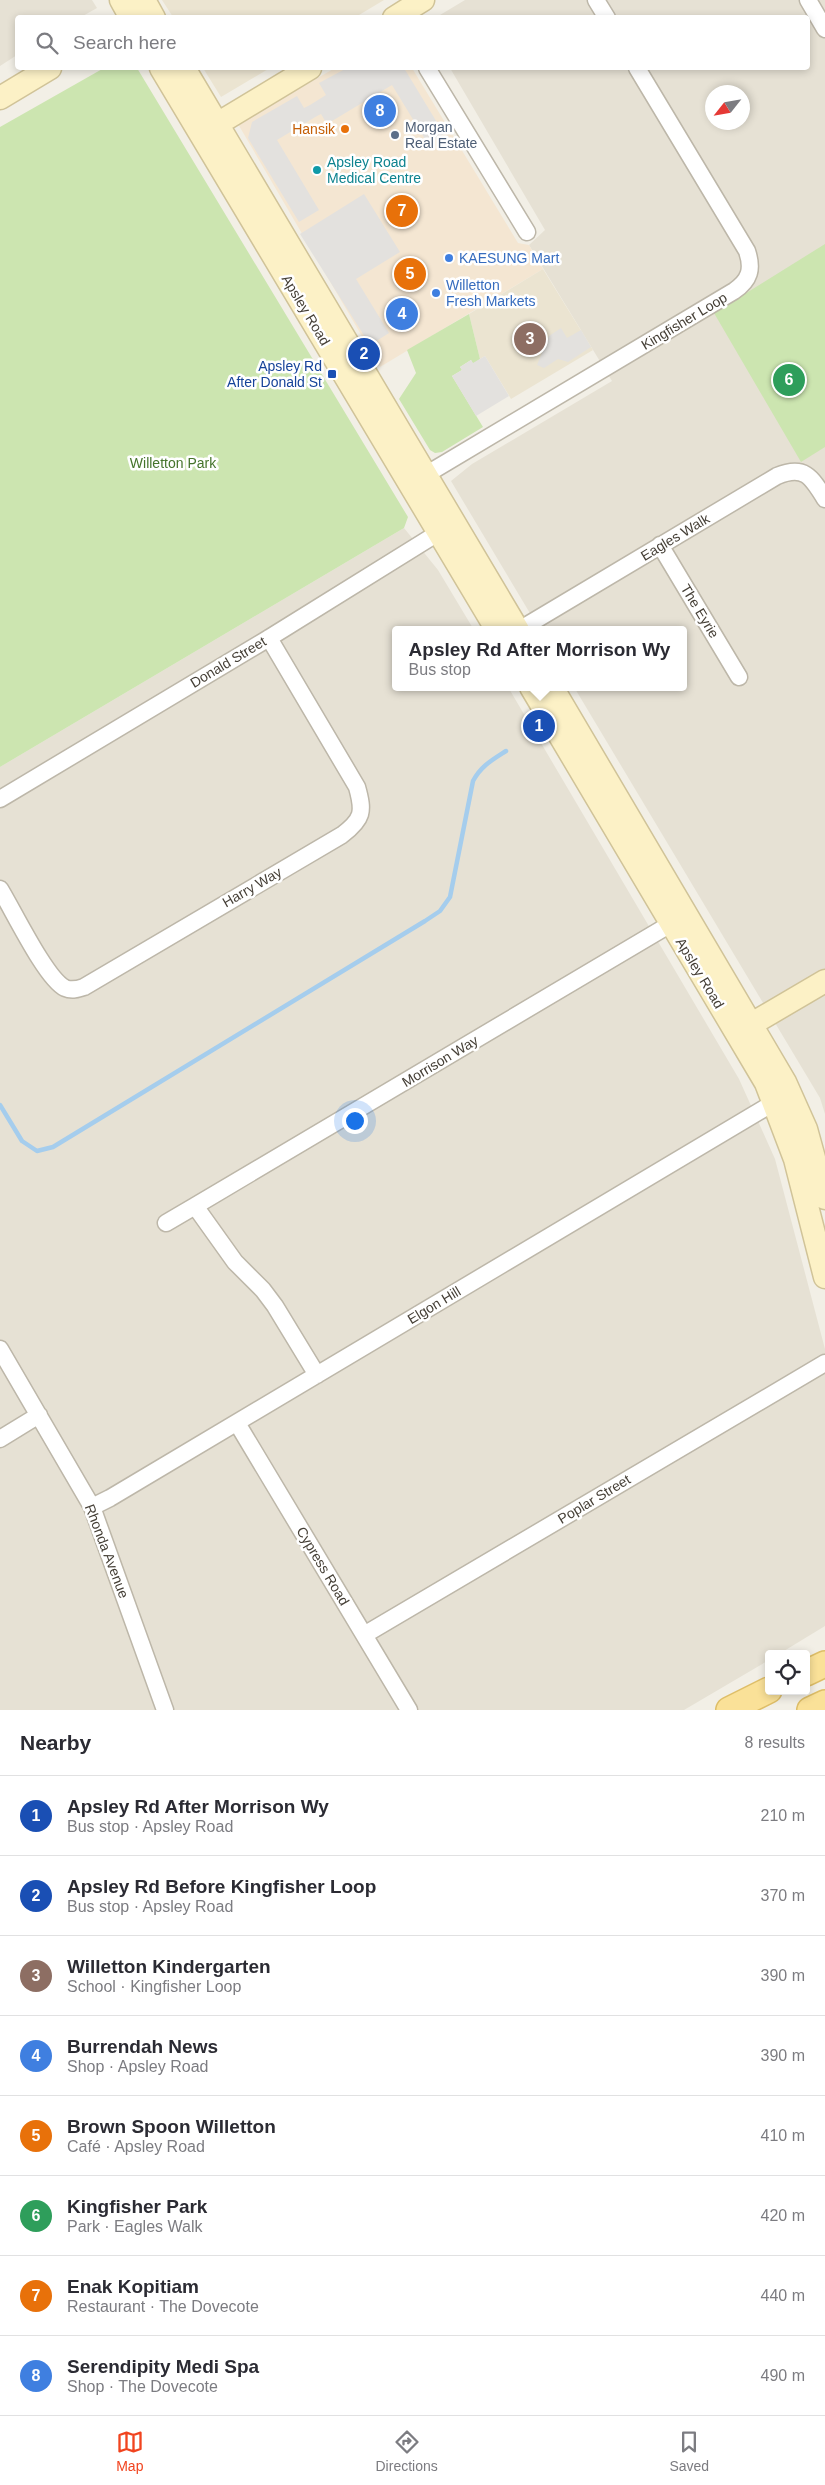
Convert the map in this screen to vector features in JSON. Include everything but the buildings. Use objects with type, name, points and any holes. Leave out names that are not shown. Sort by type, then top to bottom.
[{"type":"main road","points":[[121,0],[142,12]]},
{"type":"main road","points":[[399,15],[423,0]]},
{"type":"main road","points":[[0,98],[47,70]]},
{"type":"main road","name":"Apsley Road","points":[[163,70],[208,129],[418,479],[446,528],[495,626]]},
{"type":"main road","name":"Apsley Road","points":[[185,70],[208,129]]},
{"type":"main road","points":[[208,129],[307,70]]},
{"type":"main road","name":"Apsley Road","points":[[446,528],[515,626]]},
{"type":"main road","name":"Apsley Road","points":[[534,691],[678,920],[744,1029],[797,1105],[825,1198]]},
{"type":"main road","name":"Apsley Road","points":[[554,691],[678,920]]},
{"type":"main road","points":[[744,1029],[825,981]]},
{"type":"main road","name":"Apsley Road","points":[[744,1029],[775,1102],[795,1159],[825,1277]]},
{"type":"main road","points":[[810,1671],[825,1664]]},
{"type":"main road","points":[[729,1710],[765,1692]]},
{"type":"main road","points":[[810,1710],[825,1703]]},
{"type":"street","points":[[596,0],[605,15]]},
{"type":"street","points":[[808,0],[825,29]]},
{"type":"street","points":[[428,70],[528,232]]},
{"type":"street","name":"Kingfisher Loop","points":[[418,479],[734,291],[743,285],[749,276],[751,265],[747,252],[638,70]]},
{"type":"street","name":"Eagles Walk","points":[[525,626],[777,476],[790,471],[803,472],[813,480],[825,499]]},
{"type":"street","name":"Donald Street","points":[[0,799],[268,638],[446,528]]},
{"type":"street","name":"The Eyrie","points":[[660,545],[739,677]]},
{"type":"street","name":"Harry Way","points":[[0,889],[50,975],[63,987],[76,989],[84,987],[342,835],[357,823],[362,806],[357,787],[268,638]]},
{"type":"street","name":"Morrison Way","points":[[166,1223],[678,920]]},
{"type":"street","name":"Elgon Hill","points":[[92,1507],[237,1423],[775,1102]]},
{"type":"street","points":[[195,1206],[235,1262],[275,1306],[317,1375]]},
{"type":"street","name":"Rhonda Avenue","points":[[0,1349],[92,1507],[165,1710]]},
{"type":"street","name":"Poplar Street","points":[[364,1635],[825,1363]]},
{"type":"street","points":[[0,1439],[39,1415]]},
{"type":"street","name":"Cypress Road","points":[[237,1423],[409,1710]]},
{"type":"shaded area","points":[[0,0],[92,0],[97,8],[85,15],[15,15],[15,56],[0,66]]},
{"type":"shaded area","points":[[162,0],[384,0],[359,15],[172,15]]},
{"type":"shaded area","points":[[465,0],[825,0],[825,1114],[820,1098],[576,691],[687,691],[687,626],[538,626],[451,481],[472,464],[612,381],[529,245],[545,230],[451,70],[810,70],[810,15],[440,15]]},
{"type":"shaded area","points":[[204,70],[267,70],[221,97]]},
{"type":"shaded area","points":[[332,70],[413,70],[518,243],[529,245],[543,269],[380,367],[238,124]]},
{"type":"shaded area","points":[[343,70],[405,70],[444,134],[428,144],[392,85],[327,124],[321,114],[277,140],[319,210],[299,222],[248,138],[252,122],[297,96],[304,108],[326,95],[319,83]]},
{"type":"shaded area","points":[[364,194],[400,252],[356,279],[389,333],[370,345],[300,234]]},
{"type":"shaded area","points":[[543,269],[593,350],[511,399],[485,356],[480,359],[469,314]]},
{"type":"shaded area","points":[[561,328],[567,338],[581,330],[591,347],[568,362],[558,359],[544,368],[537,365],[549,336]]},
{"type":"shaded area","points":[[485,356],[509,396],[476,416],[452,376],[462,370],[460,367],[471,360],[473,363]]},
{"type":"shaded area","points":[[404,528],[438,570],[472,626],[392,626],[392,691],[510,691],[739,1079],[775,1159],[825,1349],[825,1626],[786,1650],[765,1650],[765,1662],[684,1710],[0,1710],[0,767]]},
{"type":"green space","name":"Willetton Park","points":[[100,70],[138,70],[408,517],[404,528],[0,767],[0,127]]},
{"type":"green space","points":[[825,244],[825,447],[801,462],[714,313]]},
{"type":"green space","points":[[469,314],[480,359],[473,364],[471,360],[460,367],[462,370],[452,376],[483,427],[442,452],[435,453],[430,450],[399,399],[416,373],[407,350]]},
{"type":"waterway","points":[[0,1105],[22,1141],[37,1151],[53,1147],[440,911],[450,897],[473,781],[483,767],[506,751]]},
{"type":"place","name":"Serendipity Medi Spa","points":[[380,111]]},
{"type":"place","name":"Hansik","points":[[345,129]]},
{"type":"place","name":"Morgan Real Estate","points":[[395,135]]},
{"type":"place","name":"Apsley Road Medical Centre","points":[[317,170]]},
{"type":"place","name":"Enak Kopitiam","points":[[402,211]]},
{"type":"place","name":"KAESUNG Mart","points":[[449,258]]},
{"type":"place","name":"Brown Spoon Willetton","points":[[410,274]]},
{"type":"place","name":"Willetton Fresh Markets","points":[[436,293]]},
{"type":"place","name":"Burrendah News","points":[[402,314]]},
{"type":"place","name":"Willetton Kindergarten","points":[[530,339]]},
{"type":"place","name":"Apsley Rd Before Kingfisher Loop","points":[[364,354]]},
{"type":"place","name":"Apsley Rd After Donald St","points":[[332,374]]},
{"type":"place","name":"Kingfisher Park","points":[[789,380]]},
{"type":"place","name":"Apsley Rd After Morrison Wy","points":[[539,726]]}]
